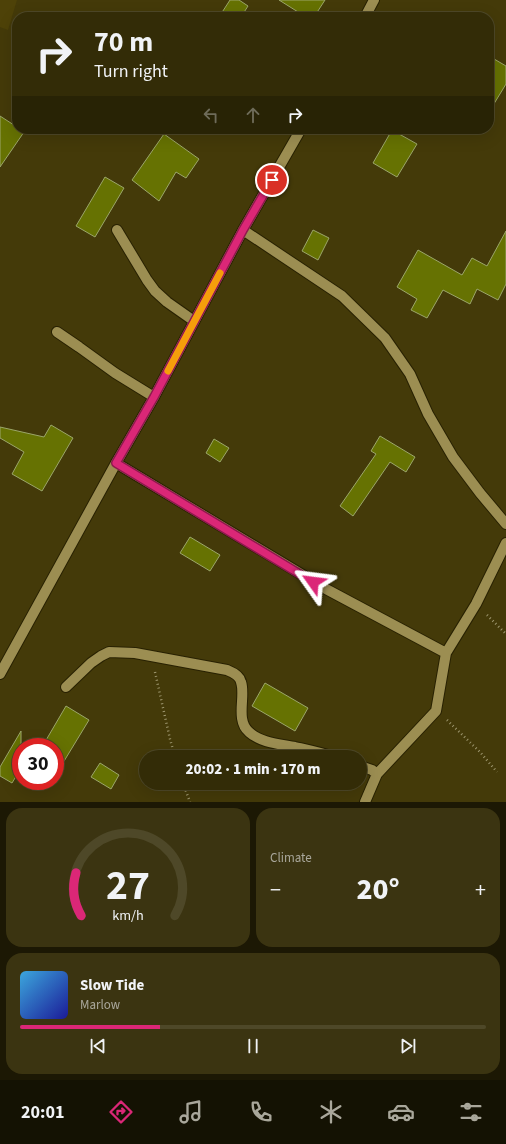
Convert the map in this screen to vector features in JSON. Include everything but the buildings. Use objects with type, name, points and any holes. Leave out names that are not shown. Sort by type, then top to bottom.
[{"type":"street","points":[[368,12],[374,0]]},
{"type":"street","points":[[0,674],[154,397],[243,230],[298,134]]},
{"type":"street","points":[[117,230],[155,291],[167,302],[194,321]]},
{"type":"street","points":[[243,230],[342,296],[385,338],[410,374],[428,414],[453,457],[506,524]]},
{"type":"street","points":[[57,332],[115,373],[154,397]]},
{"type":"street","points":[[116,463],[326,589],[446,653]]},
{"type":"street","points":[[365,802],[377,774],[436,711],[446,653],[476,604],[506,543]]},
{"type":"street","points":[[66,687],[91,663],[109,652],[135,653],[217,668],[231,672],[238,677],[241,682],[242,714],[244,726],[248,732],[261,739],[306,750]]},
{"type":"street","points":[[367,768],[377,774]]},
{"type":"path","points":[[476,604],[506,634]]},
{"type":"path","points":[[152,656],[173,750]]},
{"type":"path","points":[[436,711],[464,736],[497,772]]},
{"type":"path","points":[[186,790],[190,802]]},
{"type":"shaded area","points":[[0,0],[17,0],[13,12],[12,12],[8,30],[0,27]]},
{"type":"slow traffic","points":[[168,371],[220,273]]},
{"type":"route","points":[[272,180],[243,230],[154,397],[116,463],[313,582]]}]
